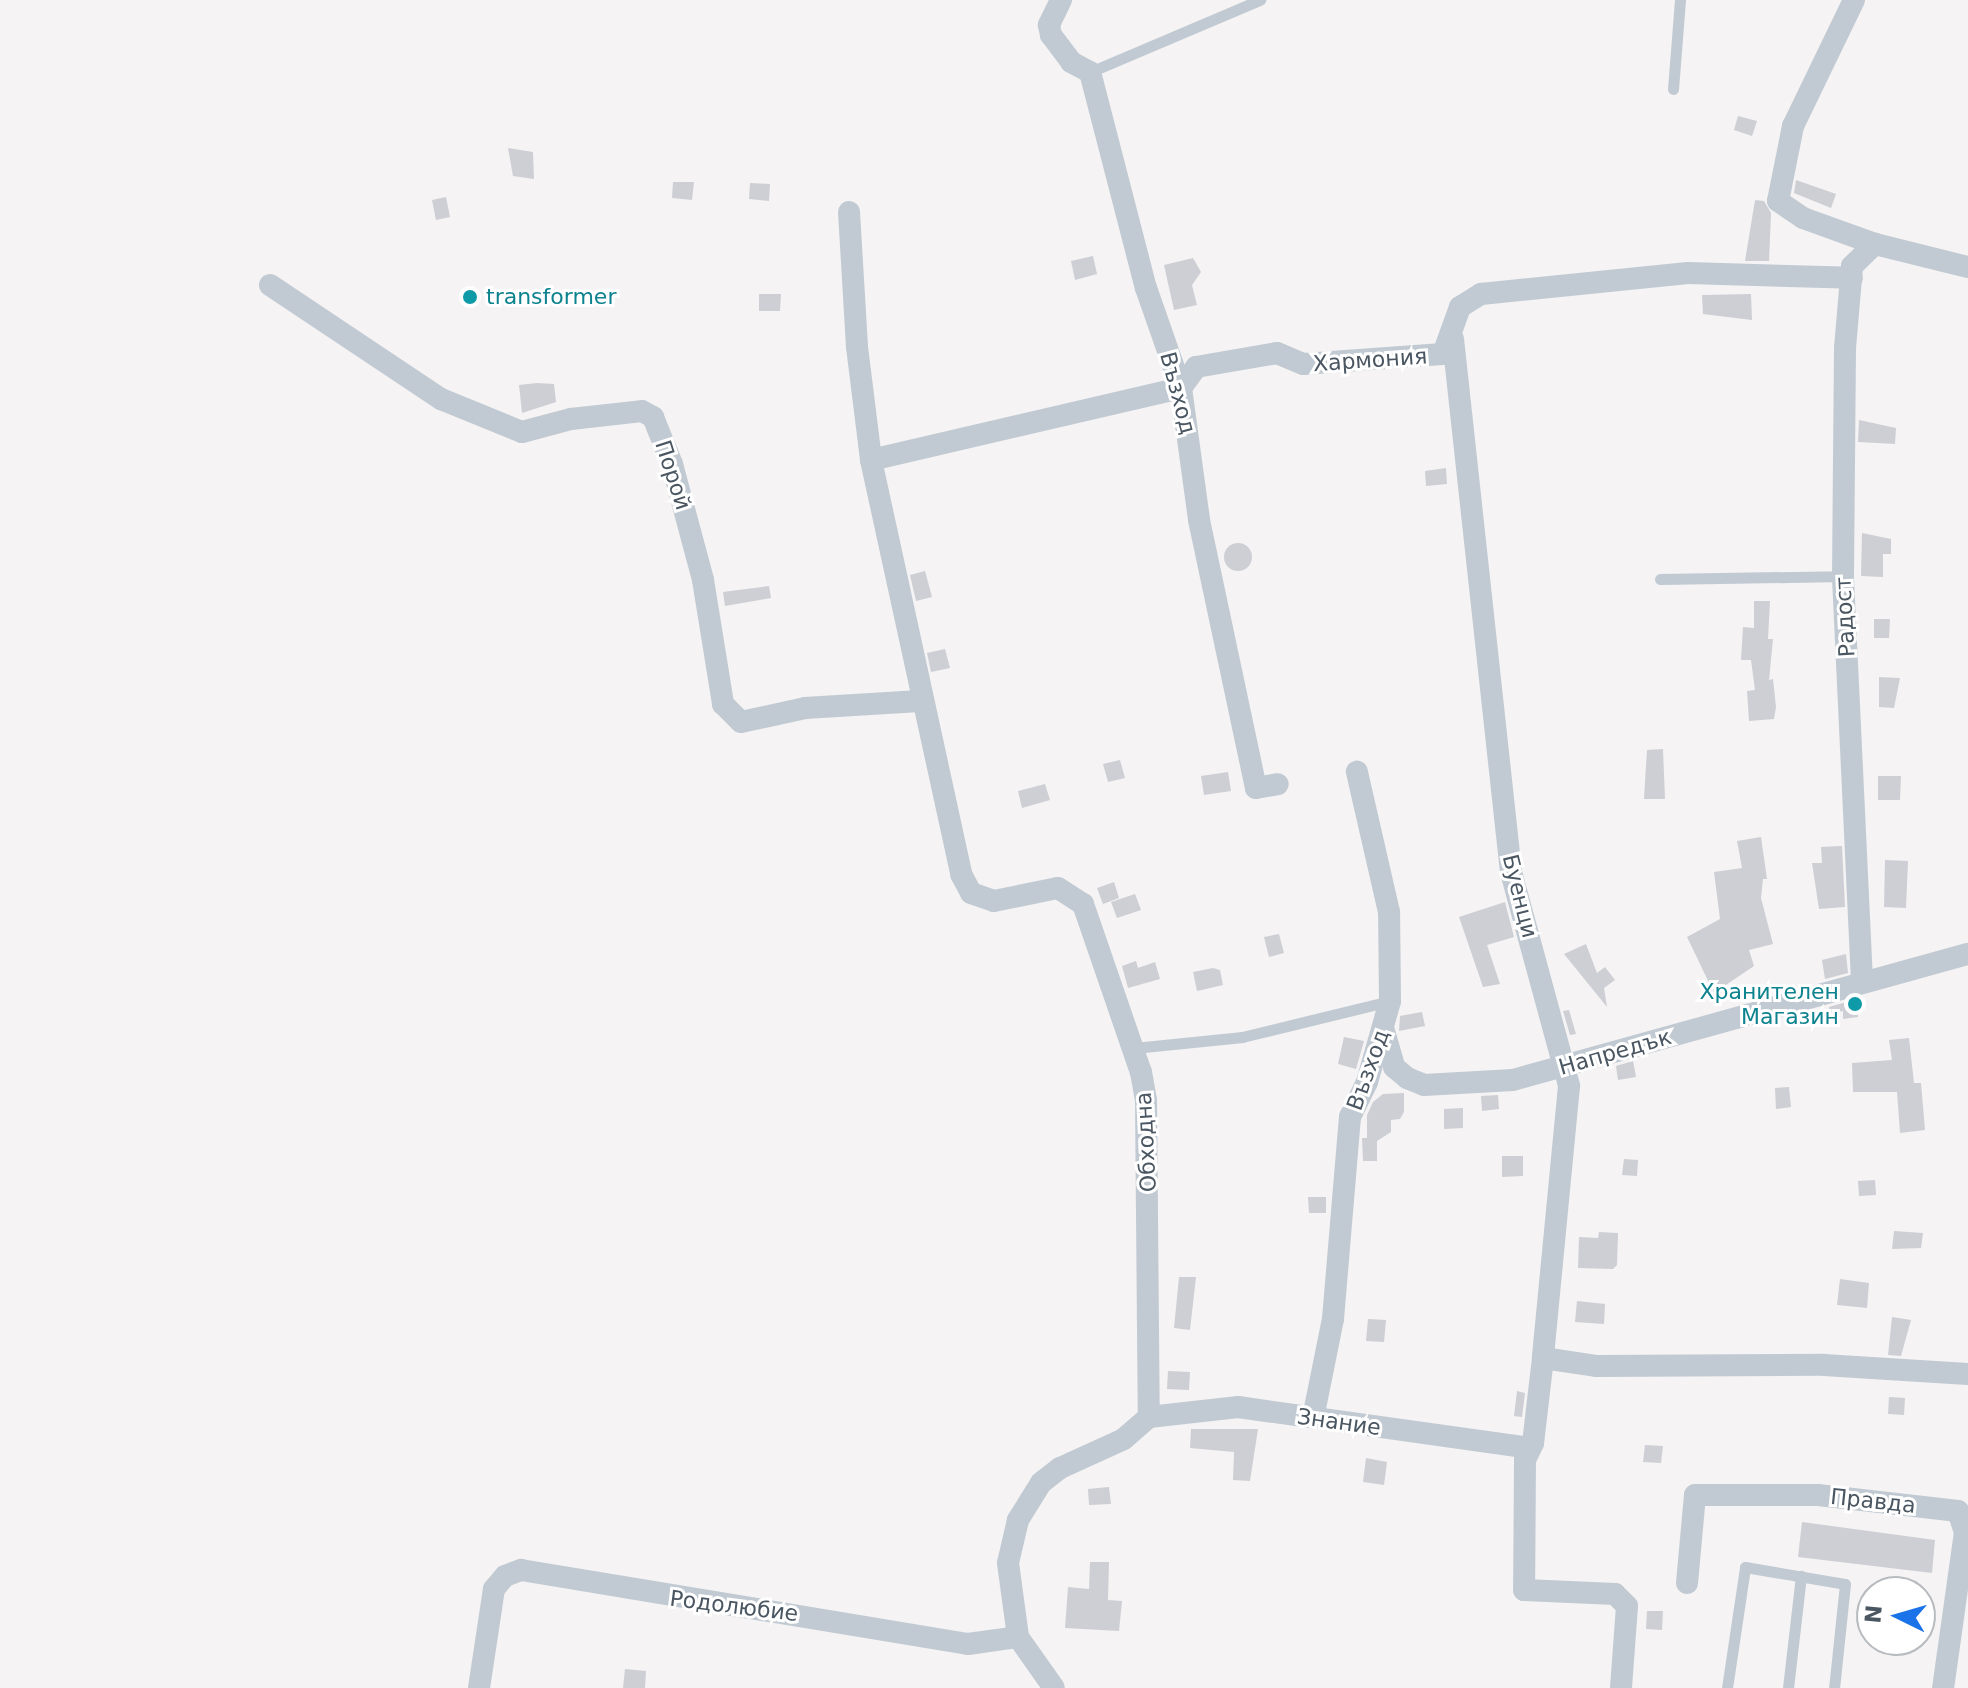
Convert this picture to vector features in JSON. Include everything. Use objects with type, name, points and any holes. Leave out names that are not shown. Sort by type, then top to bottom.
[{"type":"street","points":[[1061,0],[1049,25],[1051,35],[1071,62],[1090,72]]},
{"type":"street","points":[[1854,0],[1793,126],[1778,201],[1803,218],[1867,250],[1968,267]]},
{"type":"street","name":"Възход","points":[[1090,72],[1146,288],[1181,388],[1199,520],[1256,788],[1278,784]]},
{"type":"street","points":[[849,212],[857,347],[871,460],[920,701]]},
{"type":"street","name":"Радост","points":[[1862,981],[1843,576],[1845,348],[1852,278],[1867,250]]},
{"type":"street","name":"Хармония","points":[[871,460],[1181,388],[1196,367],[1277,353],[1303,364],[1443,354],[1453,339],[1460,307],[1481,294],[1688,273],[1852,278]]},
{"type":"street","name":"Порой","points":[[270,285],[441,399],[522,432],[571,419],[642,411],[653,417],[672,464],[703,580],[723,704],[741,722],[805,708],[920,701]]},
{"type":"street","name":"Буенци","points":[[1453,339],[1511,872],[1568,1066],[1543,1358],[1529,1448],[1524,1590],[1615,1594],[1627,1606],[1621,1688]]},
{"type":"street","name":"Обходна","points":[[920,701],[942,775],[961,874],[971,893],[994,901],[1058,888],[1083,904],[1134,1048],[1146,1100],[1149,1417]]},
{"type":"street","name":"Възход","points":[[1313,1418],[1333,1319],[1350,1117],[1383,1030],[1390,1001],[1389,912],[1357,772]]},
{"type":"street","name":"Напредък","points":[[1383,1030],[1394,1067],[1424,1085],[1513,1080],[1968,954]]},
{"type":"street","points":[[1543,1358],[1597,1366],[1824,1365],[1968,1374]]},
{"type":"street","name":"Знание","points":[[1149,1417],[1238,1407],[1529,1448]]},
{"type":"street","points":[[1054,1688],[1018,1637],[1008,1563],[1027,1503],[1060,1468],[1124,1439],[1149,1417]]},
{"type":"street","name":"Правда","points":[[1687,1583],[1695,1495],[1818,1495],[1958,1511],[1965,1532],[1962,1595],[1943,1688]]},
{"type":"street","name":"Родолюбие","points":[[479,1688],[494,1589],[505,1576],[521,1570],[968,1644],[1018,1637]]},
{"type":"lane","points":[[1090,72],[1260,0]]},
{"type":"lane","points":[[1673,89],[1680,0]]},
{"type":"lane","points":[[1660,579],[1843,576]]},
{"type":"lane","points":[[1134,1048],[1242,1037],[1390,1001]]},
{"type":"lane","points":[[1727,1688],[1745,1567],[1845,1584],[1834,1688]]},
{"type":"lane","points":[[1788,1688],[1801,1576]]},
{"type":"building","points":[[1738,116],[1757,121],[1752,136],[1734,130]]},
{"type":"building","points":[[508,148],[533,152],[534,179],[513,176]]},
{"type":"building","points":[[1796,180],[1836,194],[1831,208],[1794,193]]},
{"type":"building","points":[[673,182],[694,182],[692,200],[672,198]]},
{"type":"building","points":[[750,183],[770,184],[769,201],[749,199]]},
{"type":"building","points":[[446,197],[450,217],[436,220],[432,200]]},
{"type":"building","points":[[1755,200],[1764,201],[1771,213],[1769,261],[1745,261]]},
{"type":"building","points":[[1093,256],[1097,274],[1075,280],[1071,261]]},
{"type":"building","points":[[1193,258],[1201,272],[1192,285],[1197,305],[1174,310],[1164,265]]},
{"type":"building","points":[[759,294],[781,294],[780,311],[759,311]]},
{"type":"building","points":[[1751,294],[1752,320],[1703,314],[1702,295]]},
{"type":"building","points":[[554,384],[556,402],[522,413],[519,385]]},
{"type":"building","points":[[1859,420],[1896,428],[1895,444],[1858,442]]},
{"type":"building","points":[[1446,468],[1447,484],[1426,486],[1425,471]]},
{"type":"building","points":[[1862,533],[1891,539],[1891,554],[1883,554],[1883,577],[1861,576]]},
{"type":"building","points":[[1238,543],[1248,547],[1252,557],[1248,567],[1238,571],[1228,567],[1224,557],[1228,547]]},
{"type":"building","points":[[925,571],[932,597],[916,601],[910,575]]},
{"type":"building","points":[[769,586],[771,598],[725,606],[723,592]]},
{"type":"building","points":[[1754,601],[1770,601],[1768,639],[1773,639],[1769,680],[1773,679],[1776,707],[1774,719],[1749,721],[1747,691],[1755,690],[1751,660],[1741,660],[1743,627],[1754,628]]},
{"type":"building","points":[[1874,619],[1890,619],[1889,638],[1874,638]]},
{"type":"building","points":[[945,649],[950,668],[931,672],[927,653]]},
{"type":"building","points":[[1879,677],[1900,678],[1894,708],[1879,707]]},
{"type":"building","points":[[1663,749],[1665,799],[1644,799],[1647,750]]},
{"type":"building","points":[[1120,760],[1125,778],[1108,782],[1103,764]]},
{"type":"building","points":[[1228,772],[1231,791],[1204,795],[1201,776]]},
{"type":"building","points":[[1878,776],[1901,776],[1900,800],[1878,800]]},
{"type":"building","points":[[1045,784],[1050,800],[1022,808],[1018,791]]},
{"type":"building","points":[[1761,837],[1767,879],[1763,879],[1761,898],[1773,944],[1749,950],[1754,966],[1714,993],[1687,937],[1720,919],[1714,872],[1742,868],[1737,841]]},
{"type":"building","points":[[1842,846],[1845,907],[1819,909],[1812,863],[1822,863],[1821,847]]},
{"type":"building","points":[[1885,860],[1908,861],[1906,908],[1884,907]]},
{"type":"building","points":[[1114,882],[1119,898],[1103,904],[1097,888]]},
{"type":"building","points":[[1135,894],[1141,910],[1117,918],[1111,902]]},
{"type":"building","points":[[1505,902],[1514,937],[1487,945],[1500,984],[1483,987],[1459,917]]},
{"type":"building","points":[[1279,934],[1284,953],[1269,957],[1264,937]]},
{"type":"building","points":[[1586,944],[1597,973],[1605,967],[1615,980],[1604,988],[1607,1007],[1564,954]]},
{"type":"building","points":[[1846,954],[1848,973],[1825,979],[1822,960]]},
{"type":"building","points":[[1136,961],[1138,968],[1155,962],[1160,979],[1128,988],[1122,966]]},
{"type":"building","points":[[1213,968],[1220,970],[1223,985],[1197,991],[1193,972]]},
{"type":"building","points":[[1857,999],[1858,1017],[1843,1019],[1843,1011],[1830,1013],[1829,1007]]},
{"type":"building","points":[[1569,1010],[1576,1034],[1570,1035],[1563,1011]]},
{"type":"building","points":[[1422,1012],[1425,1026],[1399,1031],[1400,1016]]},
{"type":"building","points":[[1344,1037],[1364,1041],[1356,1069],[1338,1064]]},
{"type":"building","points":[[1909,1038],[1914,1083],[1921,1083],[1925,1130],[1900,1133],[1897,1092],[1853,1092],[1852,1063],[1892,1060],[1889,1040]]},
{"type":"building","points":[[1633,1061],[1636,1077],[1618,1080],[1616,1066]]},
{"type":"building","points":[[1789,1087],[1791,1107],[1776,1109],[1775,1088]]},
{"type":"building","points":[[1404,1093],[1404,1112],[1400,1119],[1391,1120],[1391,1132],[1377,1141],[1377,1161],[1363,1161],[1362,1138],[1367,1138],[1367,1115],[1373,1102],[1383,1094]]},
{"type":"building","points":[[1498,1095],[1499,1109],[1482,1111],[1481,1096]]},
{"type":"building","points":[[1463,1108],[1463,1128],[1444,1129],[1444,1109]]},
{"type":"building","points":[[1502,1156],[1523,1156],[1523,1176],[1502,1177]]},
{"type":"building","points":[[1624,1159],[1638,1160],[1637,1176],[1622,1175]]},
{"type":"building","points":[[1875,1180],[1876,1195],[1859,1196],[1858,1181]]},
{"type":"building","points":[[1308,1197],[1326,1197],[1326,1213],[1309,1213]]},
{"type":"building","points":[[1894,1231],[1923,1233],[1921,1248],[1892,1249]]},
{"type":"building","points":[[1599,1232],[1618,1233],[1617,1265],[1613,1269],[1578,1268],[1579,1237],[1598,1238]]},
{"type":"building","points":[[1179,1277],[1196,1277],[1190,1330],[1174,1328]]},
{"type":"building","points":[[1840,1279],[1869,1283],[1867,1308],[1837,1305]]},
{"type":"building","points":[[1577,1301],[1605,1304],[1604,1324],[1575,1322]]},
{"type":"building","points":[[1892,1317],[1911,1320],[1901,1356],[1888,1355]]},
{"type":"building","points":[[1368,1319],[1386,1320],[1384,1342],[1366,1341]]},
{"type":"building","points":[[1168,1371],[1190,1372],[1189,1390],[1167,1389]]},
{"type":"building","points":[[1517,1391],[1525,1393],[1522,1417],[1514,1416]]},
{"type":"building","points":[[1889,1397],[1905,1398],[1904,1415],[1888,1414]]},
{"type":"building","points":[[1191,1429],[1258,1429],[1250,1481],[1233,1480],[1234,1452],[1190,1448]]},
{"type":"building","points":[[1645,1445],[1663,1446],[1661,1463],[1643,1462]]},
{"type":"building","points":[[1366,1458],[1387,1462],[1384,1485],[1363,1482]]},
{"type":"building","points":[[1109,1487],[1111,1504],[1089,1505],[1088,1489]]},
{"type":"building","points":[[1802,1522],[1935,1540],[1932,1573],[1798,1557]]},
{"type":"building","points":[[1090,1562],[1109,1562],[1108,1600],[1122,1601],[1119,1631],[1065,1628],[1068,1587],[1089,1589]]},
{"type":"building","points":[[1647,1611],[1663,1611],[1662,1630],[1646,1629]]},
{"type":"building","points":[[625,1669],[646,1671],[645,1688],[623,1688]]},
{"type":"place","name":"transformer","points":[[470,297]]},
{"type":"place","name":"Хранителен Магазин","points":[[1855,1004]]}]
